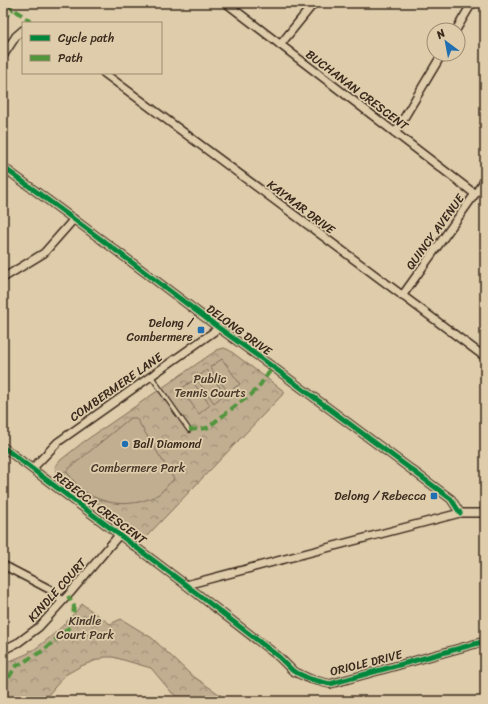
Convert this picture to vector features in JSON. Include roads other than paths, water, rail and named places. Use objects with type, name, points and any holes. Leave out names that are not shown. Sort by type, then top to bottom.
[{"type":"street","name":"BUCHANAN CRESCENT","points":[[226,3],[475,194]]},
{"type":"street","points":[[280,45],[314,3]]},
{"type":"street","points":[[461,22],[472,3]]},
{"type":"street","points":[[3,56],[16,36],[22,31]]},
{"type":"street","points":[[395,133],[437,62]]},
{"type":"street","name":"KAYMAR DRIVE","points":[[105,74],[485,358]]},
{"type":"street","name":"DELONG DRIVE","points":[[3,167],[451,499],[460,514]]},
{"type":"street","name":"QUINCY AVENUE","points":[[402,296],[485,180]]},
{"type":"street","points":[[3,278],[44,253],[74,219]]},
{"type":"street","name":"COMBERMERE LANE","points":[[32,469],[58,442],[219,328]]},
{"type":"street","name":"REBECCA CRESCENT","points":[[3,447],[186,585]]},
{"type":"street","points":[[186,585],[460,514],[485,513]]},
{"type":"street","name":"KINDLE COURT","points":[[3,650],[19,642],[39,628],[119,535]]},
{"type":"street","points":[[3,565],[52,590],[62,601]]},
{"type":"street","name":"ORIOLE DRIVE","points":[[186,585],[279,657],[293,671],[310,680],[330,684],[485,642]]},
{"type":"lane","points":[[151,376],[189,430]]},
{"type":"place","name":"Delong / Combermere","points":[[201,330]]},
{"type":"place","name":"Ball Diamond","points":[[125,444]]},
{"type":"place","name":"Delong / Rebecca","points":[[434,496]]},
{"type":"park label","name":"Public Tennis Courts","points":[[210,386]]},
{"type":"park label","name":"Combermere Park","points":[[138,468]]},
{"type":"park label","name":"Kindle Court Park","points":[[85,628]]}]
